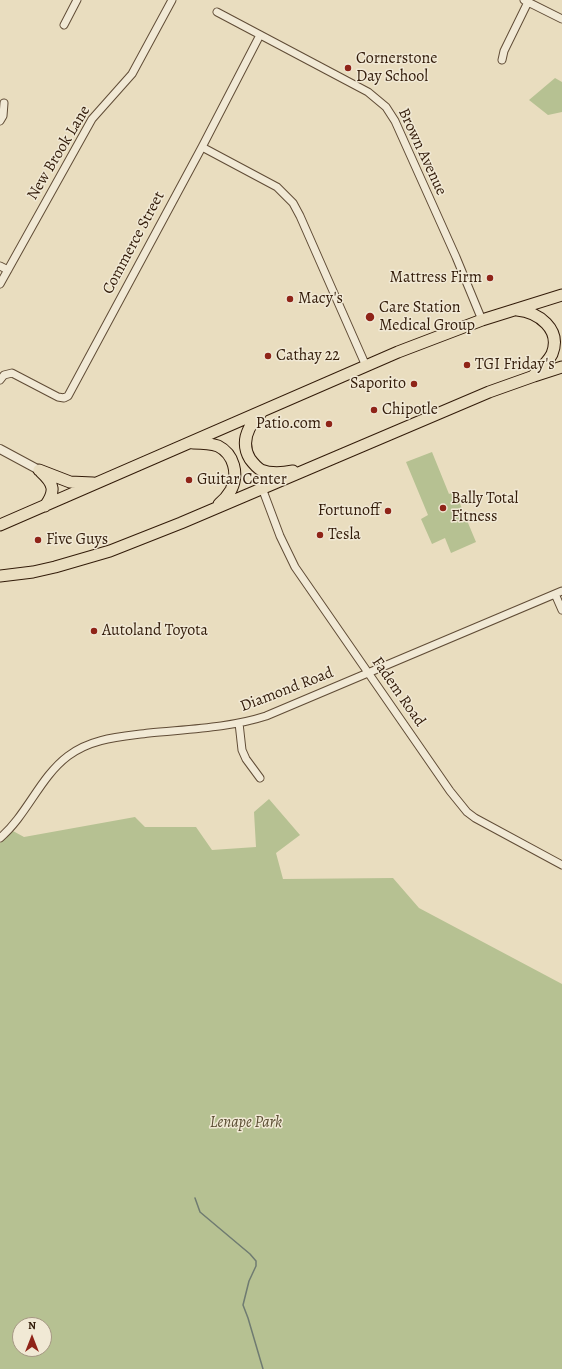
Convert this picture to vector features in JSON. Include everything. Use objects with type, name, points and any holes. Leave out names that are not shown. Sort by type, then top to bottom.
[{"type":"highway","points":[[0,525],[413,346],[482,320],[562,296]]},
{"type":"highway","points":[[514,310],[531,313],[541,317],[550,326],[553,333],[555,341],[553,352],[547,362],[534,376]]},
{"type":"highway","points":[[3,577],[33,572],[110,551],[216,508],[490,392],[562,367]]},
{"type":"highway","points":[[264,410],[252,423],[247,433],[246,444],[250,460],[258,468],[268,472],[279,473],[304,470]]},
{"type":"highway","points":[[190,443],[206,443],[218,446],[227,453],[233,463],[235,474],[233,486],[227,496],[216,508]]},
{"type":"highway","points":[[39,470],[70,482],[99,482]]},
{"type":"highway","points":[[39,470],[48,479],[52,487],[51,497],[45,506]]},
{"type":"street","points":[[64,25],[77,0]]},
{"type":"street","name":"New Brook Lane","points":[[0,284],[92,119],[132,74],[172,0]]},
{"type":"street","points":[[502,60],[506,46],[526,1],[562,19]]},
{"type":"street","name":"Brown Avenue","points":[[217,12],[368,92],[386,108],[397,126],[456,257],[482,320]]},
{"type":"street","name":"Commerce Street","points":[[0,380],[4,375],[12,373],[58,397],[64,398],[68,396],[202,147],[260,35]]},
{"type":"street","points":[[0,122],[3,116],[4,103]]},
{"type":"street","points":[[202,147],[270,183],[282,191],[293,203],[366,366]]},
{"type":"street","points":[[0,266],[8,270]]},
{"type":"street","points":[[0,449],[39,470]]},
{"type":"street","name":"Fadem Road","points":[[262,488],[280,536],[295,567],[450,791],[467,812],[475,818],[562,865]]},
{"type":"street","points":[[559,593],[562,610]]},
{"type":"street","name":"Diamond Road","points":[[0,838],[14,824],[59,763],[82,747],[99,740],[239,723],[266,716],[559,593]]},
{"type":"street","points":[[239,723],[242,750],[246,759],[260,778]]},
{"type":"green space","points":[[555,78],[562,82],[562,112],[548,115],[529,100]]},
{"type":"green space","name":"Bally Total Fitness","points":[[432,452],[449,494],[451,493],[455,500],[458,499],[476,542],[451,553],[445,538],[432,544],[421,519],[428,515],[406,462]]},
{"type":"green space","name":"Lenape Park","points":[[269,799],[300,835],[276,853],[283,879],[393,878],[419,908],[562,984],[562,1369],[0,1369],[0,843],[13,831],[24,837],[135,817],[145,827],[196,827],[212,850],[256,847],[254,812]]},
{"type":"waterway","points":[[195,1198],[200,1212],[250,1254],[256,1261],[256,1266],[249,1281],[243,1305],[263,1369]]},
{"type":"place","name":"Cornerstone Day School","points":[[348,68]]},
{"type":"place","name":"Mattress Firm","points":[[490,278]]},
{"type":"place","name":"Macy's","points":[[290,299]]},
{"type":"place","name":"Care Station Medical Group","points":[[370,317]]},
{"type":"place","name":"Cathay 22","points":[[268,356]]},
{"type":"place","name":"TGI Friday's","points":[[467,365]]},
{"type":"place","name":"Saporito","points":[[414,384]]},
{"type":"place","name":"Chipotle","points":[[374,410]]},
{"type":"place","name":"Patio.com","points":[[329,424]]},
{"type":"place","name":"Guitar Center","points":[[189,480]]},
{"type":"place","name":"Bally Total Fitness","points":[[443,508]]},
{"type":"place","name":"Fortunoff","points":[[388,511]]},
{"type":"place","name":"Tesla","points":[[320,535]]},
{"type":"place","name":"Five Guys","points":[[38,540]]},
{"type":"place","name":"Autoland Toyota","points":[[94,631]]}]
